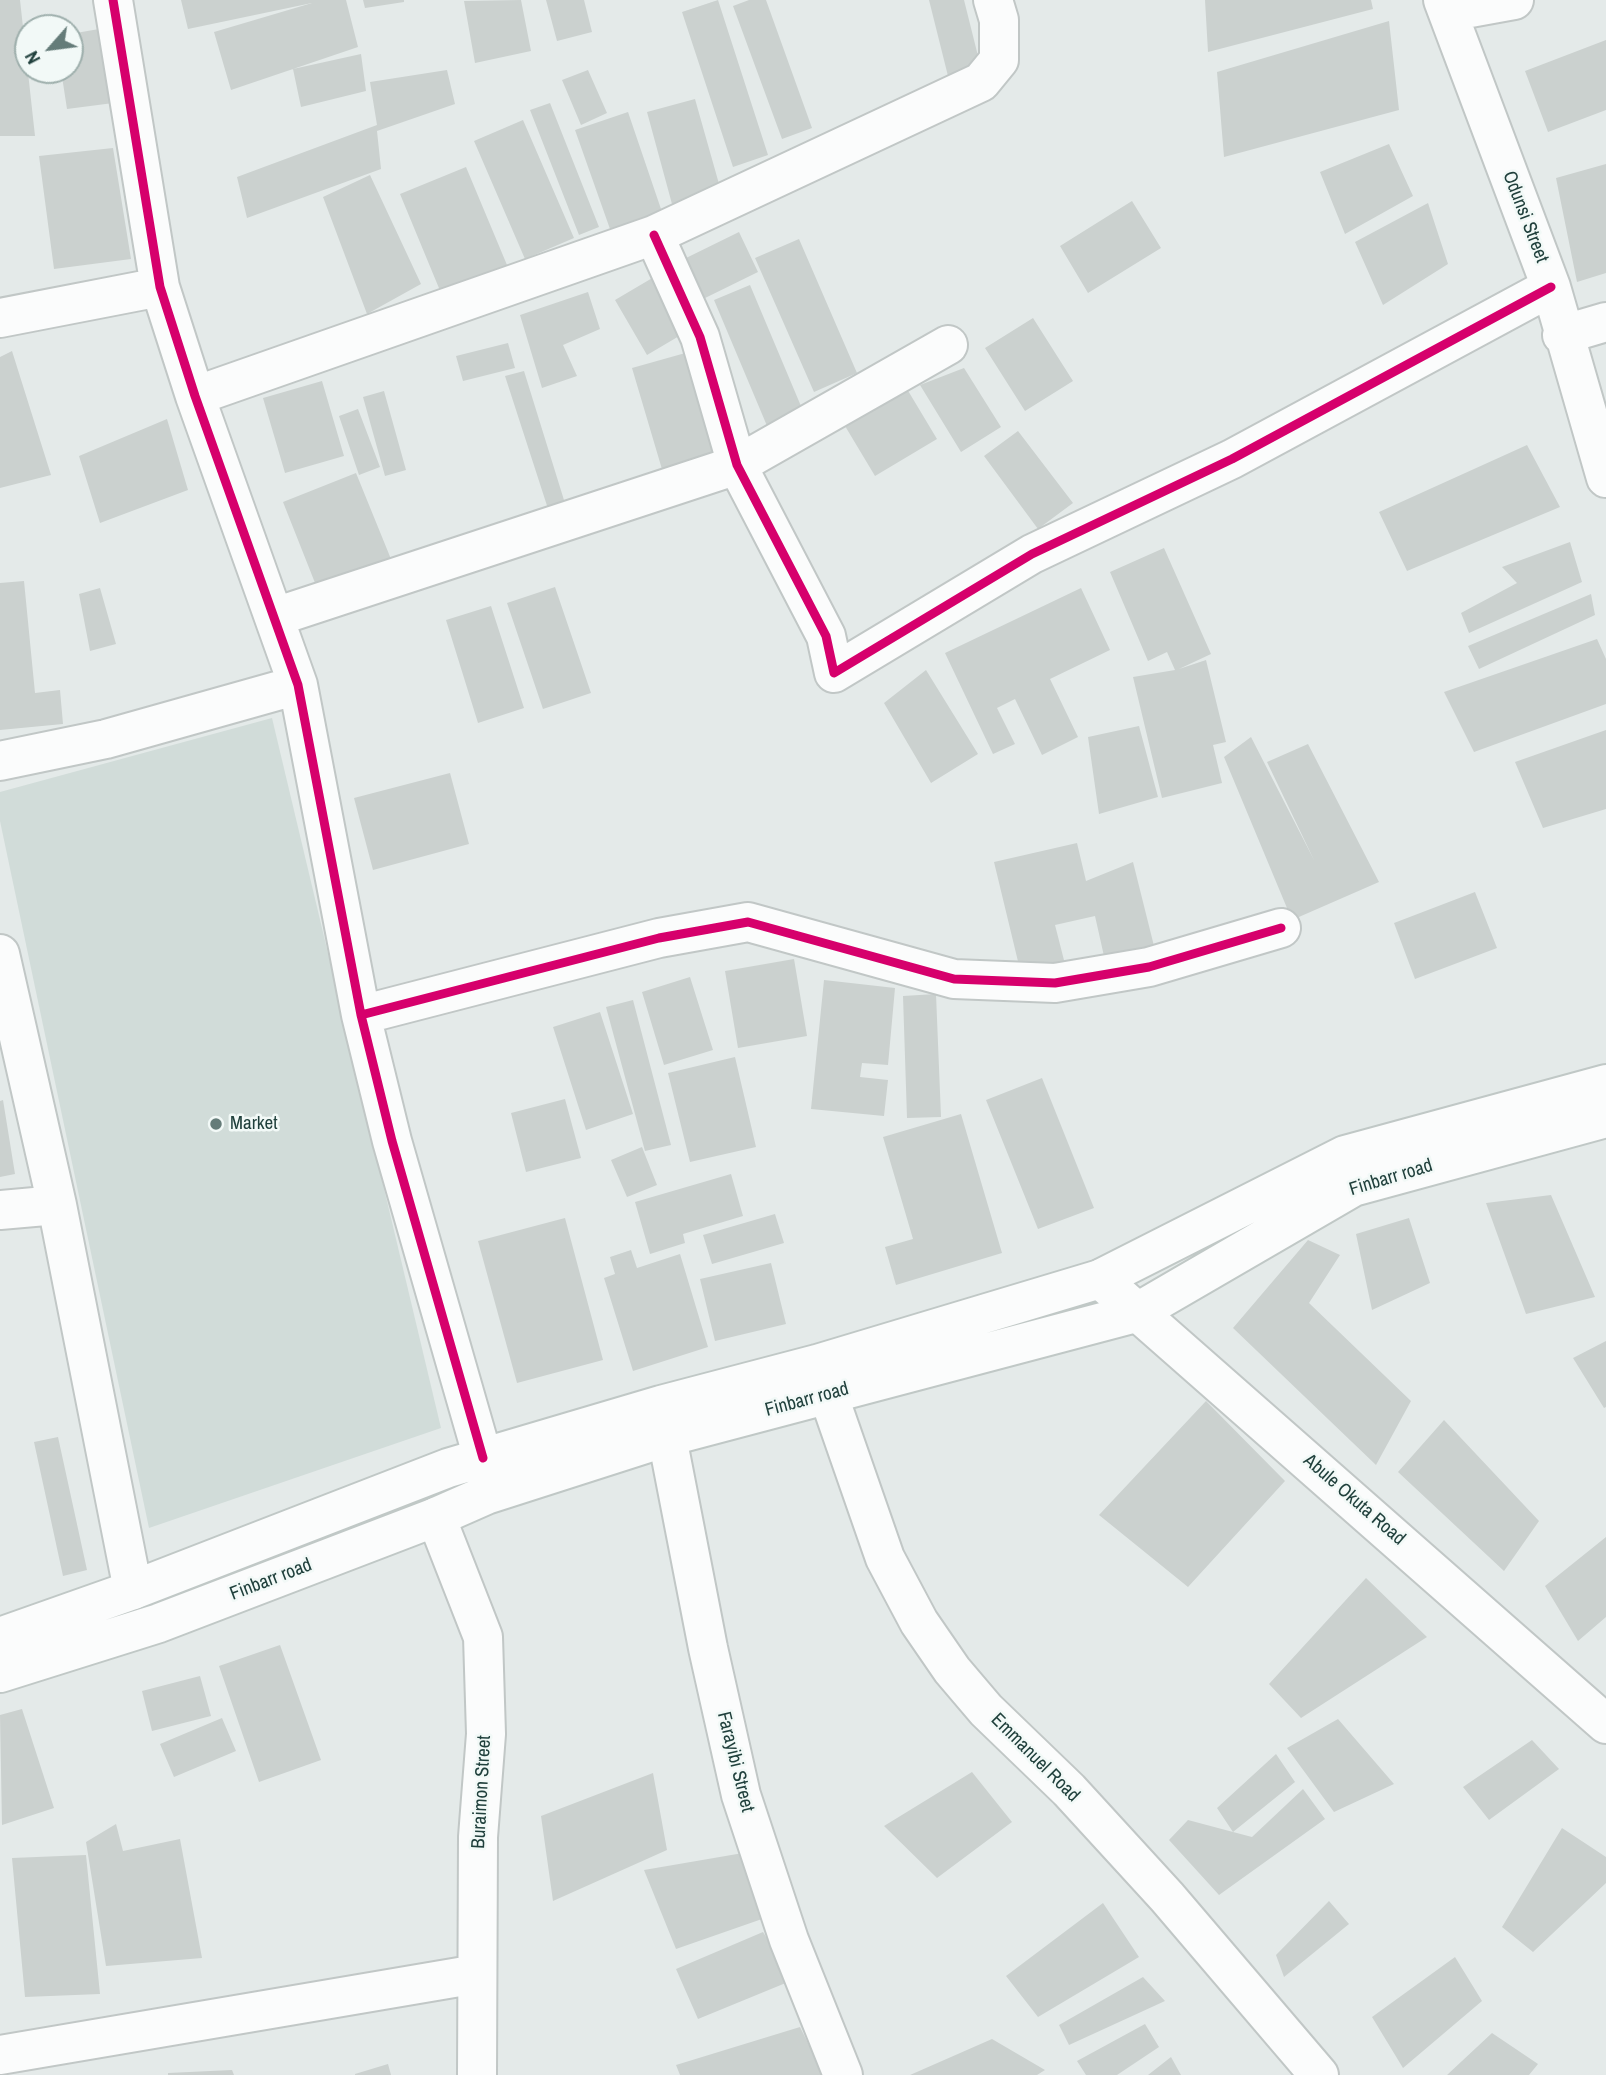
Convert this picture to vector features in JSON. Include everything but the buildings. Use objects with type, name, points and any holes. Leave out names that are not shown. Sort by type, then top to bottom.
[{"type":"street","points":[[113,0],[160,288],[195,396],[298,685],[361,1015],[392,1141],[484,1458]]},
{"type":"street","points":[[195,396],[654,235],[981,82],[999,60],[999,20],[993,0]]},
{"type":"street","points":[[1445,6],[1514,0]]},
{"type":"street","name":"Odunsi Street","points":[[1445,6],[1551,287],[1562,335],[1606,478]]},
{"type":"street","points":[[654,235],[700,337],[737,465],[826,636],[834,673],[1032,554],[1232,459],[1551,287]]},
{"type":"street","points":[[0,318],[160,288]]},
{"type":"street","points":[[1562,335],[1606,322]]},
{"type":"street","points":[[275,617],[737,465],[948,345]]},
{"type":"street","points":[[0,761],[106,739],[298,685]]},
{"type":"street","points":[[361,1015],[659,938],[748,922],[954,979],[1055,983],[1149,967],[1282,928]]},
{"type":"street","points":[[0,954],[57,1205],[133,1590]]},
{"type":"street","name":"Finbarr road","points":[[0,1637],[133,1590],[448,1468],[661,1405],[817,1364],[1100,1279],[1345,1155],[1606,1084]]},
{"type":"street","name":"Finbarr road","points":[[0,1673],[159,1623],[436,1517],[486,1495],[667,1437],[1136,1313],[1353,1187],[1606,1118]]},
{"type":"street","points":[[0,1210],[57,1205]]},
{"type":"street","name":"Abule Okuta Road","points":[[1100,1279],[1136,1313],[1292,1445],[1606,1724]]},
{"type":"street","name":"Emmanuel Road","points":[[828,1394],[885,1558],[919,1622],[952,1670],[986,1710],[1069,1790],[1167,1897],[1319,2075]]},
{"type":"street","name":"Farayibi Street","points":[[667,1437],[708,1648],[741,1794],[789,1940],[843,2075]]},
{"type":"street","name":"Buraimon Street","points":[[436,1517],[483,1637],[486,1734],[478,1837],[477,2075]]},
{"type":"street","points":[[0,2055],[477,1974]]},
{"type":"shaded area","name":"Market","points":[[272,718],[441,1428],[149,1528],[0,821],[0,792]]},
{"type":"cycle path","points":[[113,0],[160,287],[195,396],[298,685],[361,1015],[392,1141],[483,1458]]},
{"type":"cycle path","points":[[654,235],[700,337],[737,465],[826,636],[834,673],[1032,554],[1232,459],[1551,287]]},
{"type":"cycle path","points":[[361,1015],[659,938],[748,922],[954,979],[1055,983],[1149,967],[1281,928]]},
{"type":"place","name":"Market","points":[[216,1124]]}]
